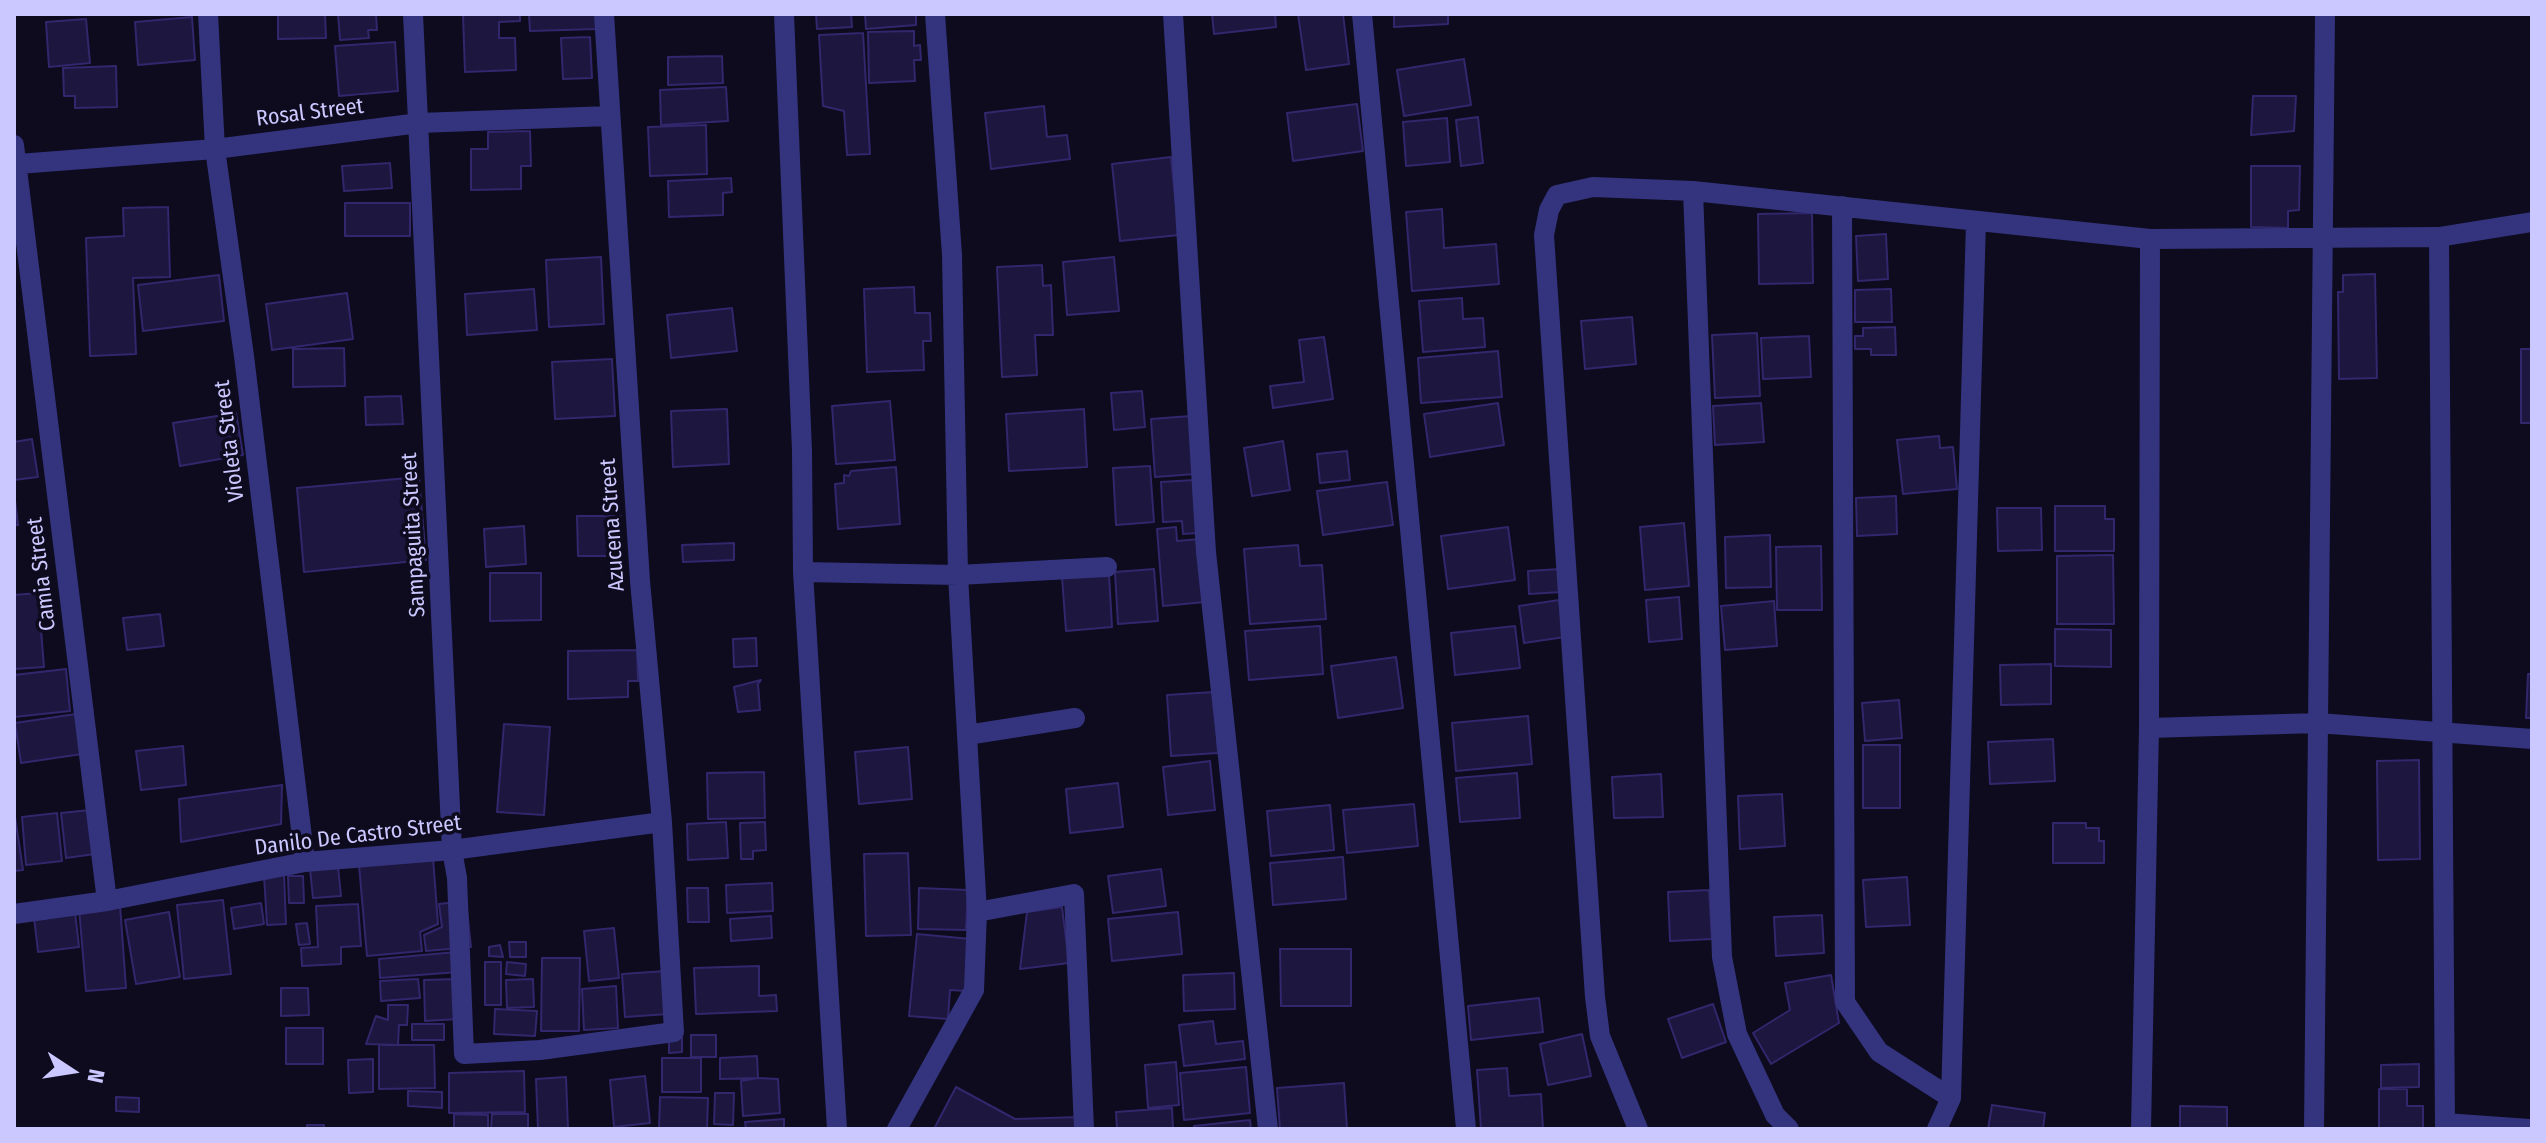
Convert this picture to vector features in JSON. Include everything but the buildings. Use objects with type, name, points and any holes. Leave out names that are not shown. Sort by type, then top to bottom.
[{"type":"street","name":"Violeta Street","points":[[208,14],[215,149],[244,356],[305,862]]},
{"type":"street","name":"Sampaguita Street","points":[[413,14],[464,1054]]},
{"type":"street","name":"Azucena Street","points":[[464,1054],[540,1050],[674,1032],[662,822],[639,566],[604,14]]},
{"type":"street","points":[[784,14],[802,451],[803,572],[837,1129]]},
{"type":"street","points":[[897,1129],[974,990],[977,912],[958,575],[952,255],[935,14]]},
{"type":"street","points":[[1173,14],[1206,552],[1268,1129]]},
{"type":"street","points":[[1362,14],[1466,1129]]},
{"type":"street","points":[[2314,1129],[2325,14]]},
{"type":"street","name":"Rosal Street","points":[[16,155],[215,149],[419,123],[609,116]]},
{"type":"street","name":"Camia Street","points":[[16,155],[107,901]]},
{"type":"street","points":[[1638,1129],[1600,1036],[1595,997],[1544,235],[1549,210],[1557,195],[1593,187],[1693,191],[2150,239],[2439,237],[2532,222]]},
{"type":"street","points":[[1693,191],[1722,957],[1737,1034],[1775,1115],[1789,1129]]},
{"type":"street","points":[[1842,206],[1845,1002],[1879,1052],[1951,1098]]},
{"type":"street","points":[[1937,1129],[1951,1098],[1976,221]]},
{"type":"street","points":[[2439,237],[2445,1126],[2529,1129]]},
{"type":"street","points":[[2141,1129],[2149,728],[2150,239]]},
{"type":"street","points":[[803,572],[958,575],[1107,567]]},
{"type":"street","points":[[967,735],[1075,718]]},
{"type":"street","points":[[2149,728],[2318,723],[2532,739]]},
{"type":"street","name":"Danilo De Castro Street","points":[[14,914],[107,901],[305,862],[452,850],[662,822]]},
{"type":"street","points":[[977,912],[1074,894],[1084,1129]]}]
